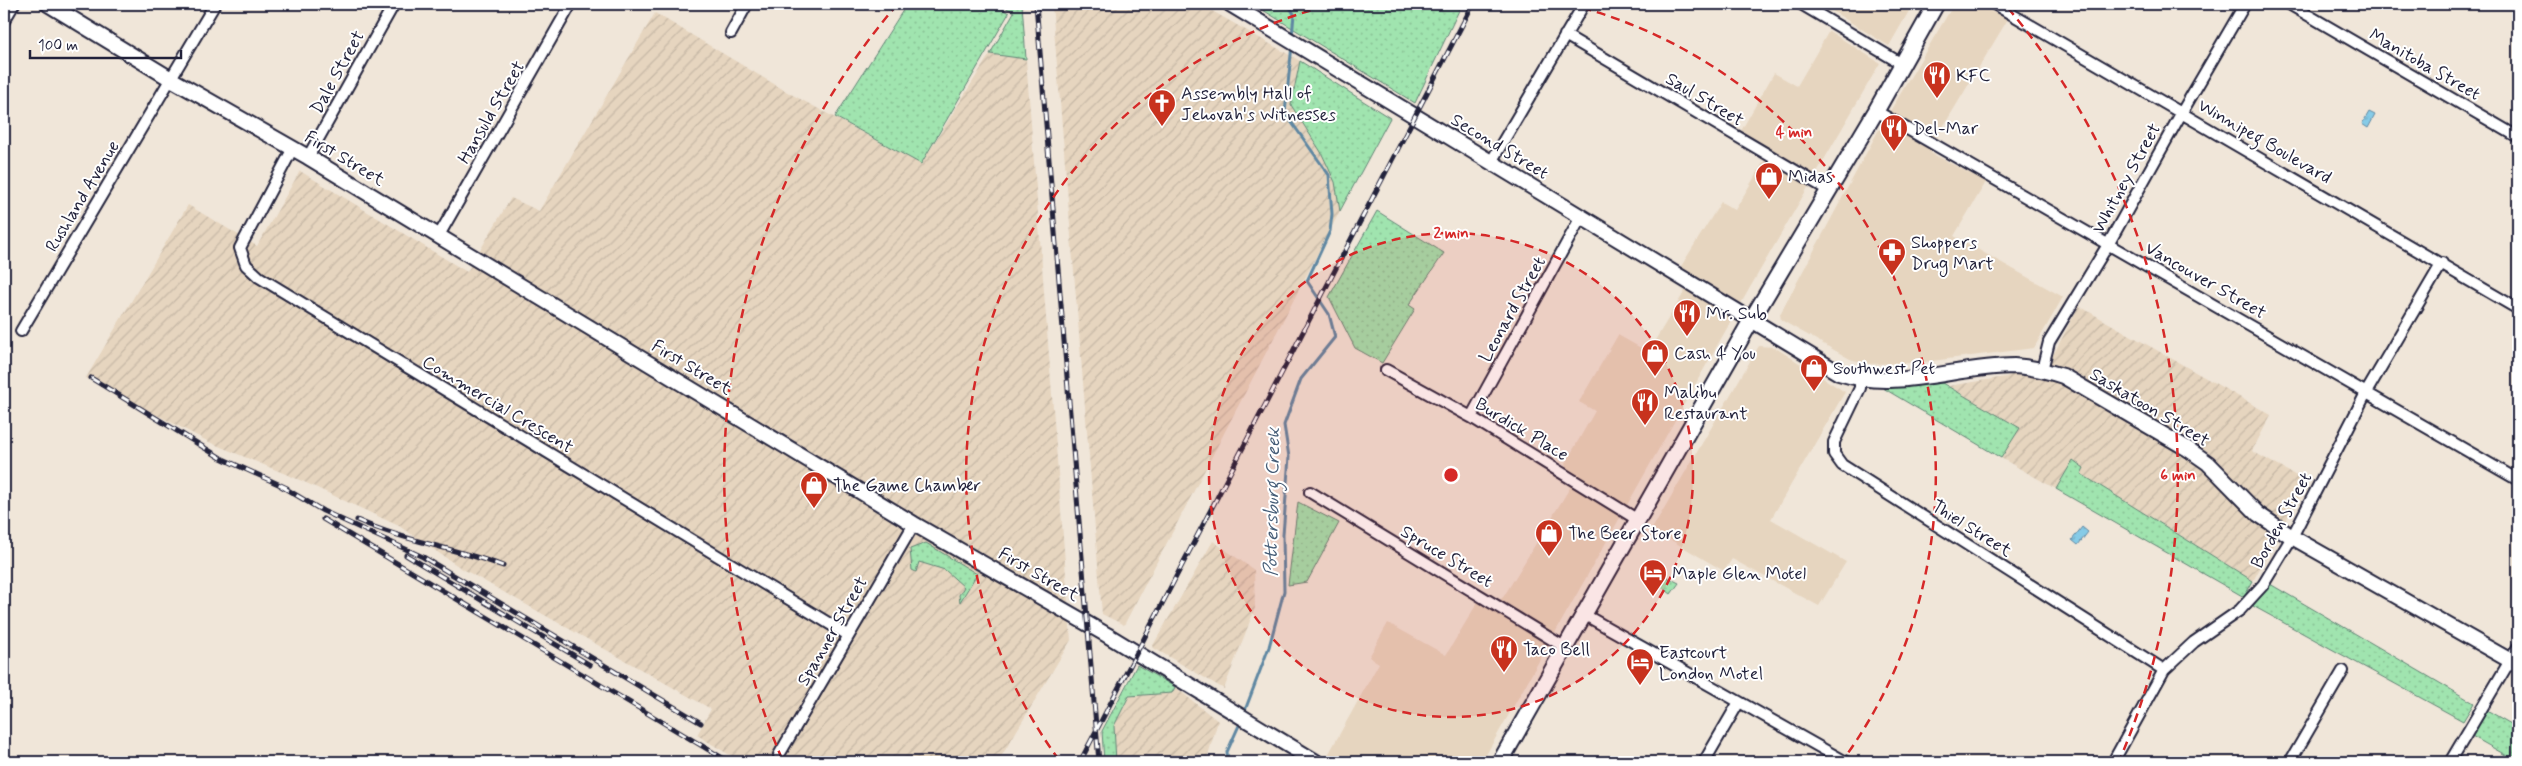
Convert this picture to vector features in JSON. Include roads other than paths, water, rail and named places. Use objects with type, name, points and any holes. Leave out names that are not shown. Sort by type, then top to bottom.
[{"type":"main road","points":[[1500,762],[1752,319],[1876,111],[1936,4]]},
{"type":"street","points":[[4,21],[14,4]]},
{"type":"street","name":"First Street","points":[[48,4],[170,78],[293,148],[914,524],[1115,640],[1227,710],[1316,762]]},
{"type":"street","name":"Rushland Avenue","points":[[21,331],[215,4]]},
{"type":"street","name":"Dale Street","points":[[308,157],[394,4]]},
{"type":"street","name":"Hansuld Street","points":[[438,237],[571,4]]},
{"type":"street","points":[[731,33],[747,4]]},
{"type":"street","name":"Second Street","points":[[1230,4],[1752,319]]},
{"type":"street","points":[[1491,162],[1584,4]]},
{"type":"street","points":[[1801,4],[1902,64]]},
{"type":"street","name":"Winnipeg Boulevard","points":[[1994,4],[2442,263],[2518,309]]},
{"type":"street","name":"Whitney Street","points":[[2042,370],[2049,342],[2109,243],[2245,4]]},
{"type":"street","name":"Manitoba Street","points":[[2289,4],[2518,137]]},
{"type":"street","name":"Saul Street","points":[[1565,35],[1828,190]]},
{"type":"street","name":"Vancouver Street","points":[[1876,111],[2367,391],[2518,480]]},
{"type":"street","name":"Commercial Crescent","points":[[293,148],[240,248],[246,265],[259,277],[848,635]]},
{"type":"street","name":"Leonard Street","points":[[1471,417],[1581,217]]},
{"type":"street","name":"Borden Street","points":[[2113,762],[2164,670],[2194,642],[2240,610],[2263,585],[2292,537],[2367,391],[2442,263]]},
{"type":"street","name":"Saskatoon Street","points":[[1752,319],[1839,374],[1860,380],[1893,381],[2014,366],[2042,370],[2063,376],[2188,449],[2208,464],[2258,514],[2292,537],[2514,663]]},
{"type":"street","name":"Burdick Place","points":[[1386,370],[1471,417],[1638,520]]},
{"type":"street","name":"Thiel Street","points":[[1860,380],[1860,388],[1834,442],[1834,454],[1842,465],[2164,670]]},
{"type":"street","name":"Spruce Street","points":[[1310,492],[1566,648]]},
{"type":"street","name":"Spanner Street","points":[[779,755],[914,524]]},
{"type":"street","points":[[1585,615],[1846,762]]},
{"type":"street","points":[[2450,762],[2514,663],[2518,647]]},
{"type":"street","points":[[2290,762],[2343,671]]},
{"type":"street","points":[[1704,762],[1739,702]]},
{"type":"water","points":[[2369,112],[2375,115],[2368,128],[2362,124]]},
{"type":"water","points":[[2082,527],[2088,532],[2078,545],[2072,540]]},
{"type":"waterway","name":"Pottersburg Creek","points":[[1288,4],[1294,14],[1292,37]]},
{"type":"waterway","name":"Pottersburg Creek","points":[[1244,713],[1269,647],[1284,591],[1283,535],[1289,457],[1284,425],[1301,379],[1335,337],[1329,314],[1307,281],[1330,231],[1332,214],[1329,175],[1285,113],[1292,45]]},
{"type":"waterway","name":"Pottersburg Creek","points":[[1228,762],[1227,752],[1241,721]]},
{"type":"railway","points":[[1036,4],[1099,762]]},
{"type":"railway","points":[[1080,762],[1473,4]]},
{"type":"railway","points":[[91,378],[221,458],[287,488]]},
{"type":"railway","points":[[281,486],[323,511],[423,557],[701,723]]},
{"type":"railway","points":[[323,519],[729,762]]},
{"type":"railway","points":[[357,520],[393,534],[503,566]]},
{"type":"railway","points":[[406,555],[590,665]]},
{"type":"place","name":"KFC","points":[[1937,99]]},
{"type":"place","name":"Assembly Hall of Jehovah's Witnesses","points":[[1162,127]]},
{"type":"place","name":"Del-Mar","points":[[1894,152]]},
{"type":"place","name":"Midas","points":[[1769,200]]},
{"type":"place","name":"Shoppers Drug Mart","points":[[1892,276]]},
{"type":"place","name":"Mr. Sub","points":[[1687,337]]},
{"type":"place","name":"Cash 4 You","points":[[1655,377]]},
{"type":"place","name":"Southwest Pet","points":[[1814,392]]},
{"type":"place","name":"Malibu Restaurant","points":[[1645,426]]},
{"type":"place","name":"The Game Chamber","points":[[814,509]]},
{"type":"place","name":"The Beer Store","points":[[1549,557]]},
{"type":"place","name":"Maple Glen Motel","points":[[1653,597]]},
{"type":"place","name":"Taco Bell","points":[[1504,673]]},
{"type":"place","name":"Eastcourt London Motel","points":[[1640,686]]}]
